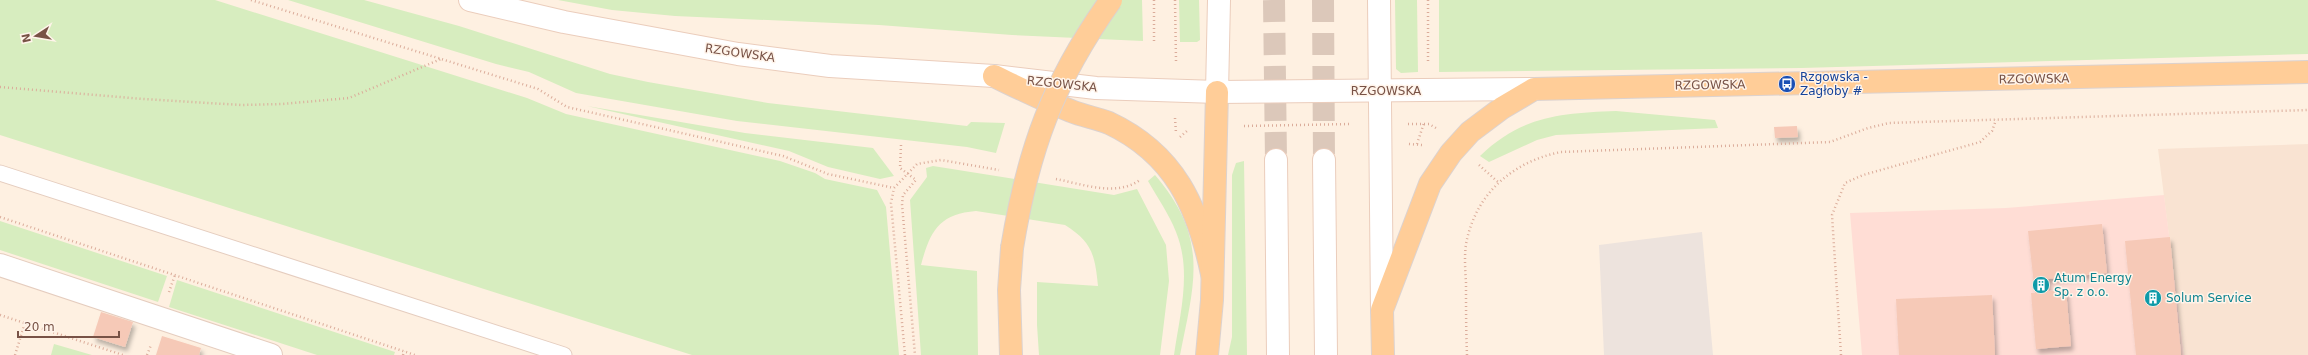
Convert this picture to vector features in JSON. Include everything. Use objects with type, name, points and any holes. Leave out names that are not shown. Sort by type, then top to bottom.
[{"type":"main road","name":"RZGOWSKA","points":[[470,0],[564,22],[738,54],[830,66],[994,76],[1096,88],[1217,92],[1534,89],[2308,72]]},
{"type":"main road","points":[[1011,355],[1009,290],[1012,248],[1023,188],[1047,110],[1068,66],[1088,32],[1111,0]]},
{"type":"main road","points":[[1207,355],[1212,274],[1219,0]]},
{"type":"main road","points":[[1379,0],[1383,355]]},
{"type":"main road","points":[[994,76],[1072,112],[1108,123],[1134,138],[1155,155],[1173,174],[1192,205],[1206,244],[1212,274]]},
{"type":"main road","points":[[1382,310],[1426,194],[1439,171],[1470,132],[1502,108],[1534,89]]},
{"type":"main road","points":[[1276,160],[1278,355]]},
{"type":"main road","points":[[1324,160],[1326,355]]},
{"type":"main road","points":[[0,265],[271,355]]},
{"type":"lane","points":[[0,173],[564,355]]},
{"type":"path","points":[[251,0],[538,89],[567,107],[783,156],[828,174],[894,188],[891,203],[905,355]]},
{"type":"path","points":[[1154,0],[1154,44]]},
{"type":"path","points":[[1175,0],[1176,44]]},
{"type":"path","points":[[1428,0],[1428,65]]},
{"type":"path","points":[[0,87],[142,99],[242,105],[282,104],[349,98],[441,59]]},
{"type":"path","points":[[1467,355],[1466,240],[1479,206],[1498,182],[1512,170],[1528,161],[1562,152],[1830,142],[1868,128],[1889,123],[2308,110]]},
{"type":"path","points":[[1175,111],[1176,133],[1179,138]]},
{"type":"path","points":[[1417,144],[1426,116]]},
{"type":"path","points":[[1841,355],[1832,215],[1846,183],[1863,175],[1980,142],[1992,131],[1996,120]]},
{"type":"path","points":[[1243,126],[1353,124]]},
{"type":"path","points":[[1403,124],[1424,124],[1440,130]]},
{"type":"path","points":[[1177,144],[1179,138],[1194,127]]},
{"type":"path","points":[[1404,144],[1427,146]]},
{"type":"path","points":[[901,145],[900,168],[916,180],[905,191],[902,204],[915,355]]},
{"type":"path","points":[[1475,161],[1498,182]]},
{"type":"path","points":[[0,216],[416,355]]},
{"type":"path","points":[[0,315],[123,355]]},
{"type":"path","points":[[15,355],[25,323]]},
{"type":"path","points":[[403,355],[404,351]]},
{"type":"shaded area","points":[[2308,144],[2308,355],[2184,355],[2158,149]]},
{"type":"shaded area","points":[[2164,195],[2184,355],[1862,355],[1850,213],[2006,208]]},
{"type":"shaded area","points":[[1702,232],[1713,355],[1604,355],[1599,245]]},
{"type":"green space","points":[[0,0],[215,0],[527,98],[566,114],[780,161],[815,173],[825,179],[877,190],[886,207],[899,355],[692,355],[0,135]]},
{"type":"green space","points":[[288,0],[364,0],[459,26],[610,74],[768,103],[967,126],[971,122],[1005,123],[996,153],[967,147],[737,121],[576,93],[529,72],[496,64]]},
{"type":"green space","points":[[558,0],[1142,0],[1143,41],[1012,35],[879,25],[675,16],[612,10]]},
{"type":"green space","points":[[1179,0],[1199,0],[1200,40],[1197,42],[1180,42]]},
{"type":"green space","points":[[1395,0],[1417,0],[1418,72],[1401,73],[1396,69]]},
{"type":"green space","points":[[1439,0],[2308,0],[2308,54],[1801,68],[1439,72]]},
{"type":"green space","points":[[587,106],[745,133],[873,148],[894,176],[880,179],[828,167],[789,151]]},
{"type":"green space","points":[[1616,111],[1715,120],[1718,128],[1556,135],[1537,140],[1489,162],[1480,156],[1511,132],[1543,119],[1577,113]]},
{"type":"green space","points":[[1244,161],[1247,355],[1228,355],[1232,337],[1232,175],[1236,163]]},
{"type":"green space","points":[[933,166],[1114,195],[1137,189],[1166,245],[1169,281],[1160,355],[1039,355],[1037,282],[1098,286],[1095,266],[1090,250],[1081,237],[1065,225],[976,211],[953,216],[938,226],[928,243],[921,265],[977,271],[978,355],[921,355],[910,200],[927,177],[926,168]]},
{"type":"green space","points":[[1155,175],[1172,198],[1184,219],[1191,240],[1193,282],[1180,355],[1174,355],[1183,293],[1184,277],[1181,247],[1173,225],[1148,181]]},
{"type":"green space","points":[[0,221],[167,276],[158,302],[0,250]]},
{"type":"green space","points":[[177,280],[395,352],[394,355],[317,355],[169,307]]},
{"type":"green space","points":[[54,344],[92,355],[51,355]]},
{"type":"building","points":[[1797,126],[1798,137],[1775,138],[1774,127]]},
{"type":"building","name":"Atum Energy Sp. z o.o.","points":[[2102,224],[2107,273],[2048,279],[2049,291],[2066,290],[2071,346],[2036,349],[2031,293],[2035,293],[2028,231]]},
{"type":"building","name":"Solum Service","points":[[2170,237],[2181,355],[2136,355],[2125,241]]},
{"type":"building","points":[[1992,295],[1995,355],[1899,355],[1896,299]]},
{"type":"building","points":[[101,312],[133,322],[125,347],[93,337]]},
{"type":"building","points":[[162,336],[201,348],[199,355],[156,355]]},
{"type":"tunnel","points":[[1274,0],[1276,160]]},
{"type":"tunnel","points":[[1323,0],[1324,160]]},
{"type":"place","name":"Rzgowska - Zagłoby #","points":[[1787,84]]},
{"type":"place","name":"Atum Energy Sp. z o.o.","points":[[2041,285]]},
{"type":"place","name":"Solum Service","points":[[2153,298]]}]
